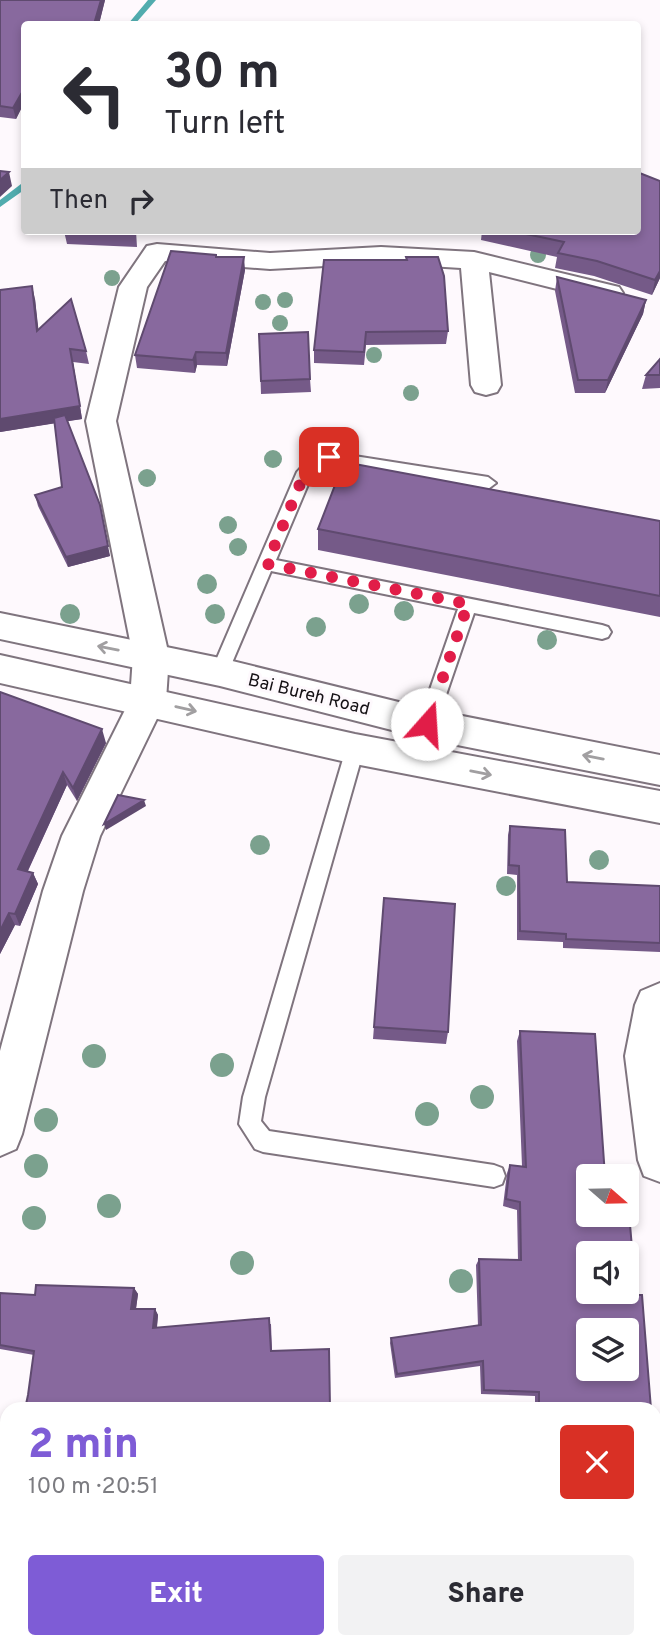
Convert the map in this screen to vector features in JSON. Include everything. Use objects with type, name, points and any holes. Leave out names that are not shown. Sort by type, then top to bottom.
[{"type":"main road","points":[[3,1113],[62,891],[77,847],[148,701],[151,656],[101,421],[133,287],[157,252],[270,261],[381,255],[474,260],[593,288],[640,303]]},
{"type":"main road","points":[[474,260],[486,385]]},
{"type":"main road","name":"Bai Bureh Road","points":[[0,626],[151,656],[427,724],[660,770]]},
{"type":"main road","points":[[0,668],[355,749],[660,807]]},
{"type":"main road","points":[[660,1002],[656,1005],[646,1056],[660,1160]]},
{"type":"lane","points":[[220,672],[305,472],[314,464],[329,457],[488,483]]},
{"type":"lane","points":[[267,564],[602,632]]},
{"type":"lane","points":[[427,724],[468,604]]},
{"type":"lane","points":[[355,749],[254,1097],[250,1124],[263,1141],[494,1177]]},
{"type":"building","points":[[0,0],[101,0],[95,21],[21,21],[21,94],[13,108],[0,106]]},
{"type":"building","points":[[0,171],[9,172],[0,180]]},
{"type":"building","points":[[641,174],[660,181],[660,271],[655,280],[597,261],[558,253],[564,242],[531,235],[641,235]]},
{"type":"building","points":[[171,251],[216,257],[244,257],[226,353],[196,352],[193,360],[135,355]]},
{"type":"building","points":[[406,257],[438,257],[444,276],[448,331],[366,332],[364,352],[314,350],[324,260],[407,260]]},
{"type":"building","points":[[557,277],[646,300],[608,380],[578,380]]},
{"type":"building","points":[[32,286],[37,331],[71,299],[86,351],[70,349],[80,406],[0,419],[0,290]]},
{"type":"building","points":[[308,332],[310,379],[261,381],[259,334]]},
{"type":"building","points":[[660,359],[660,375],[646,375]]},
{"type":"building","points":[[65,415],[100,505],[108,546],[66,557],[35,495],[62,487],[54,418]]},
{"type":"building","points":[[344,462],[660,521],[660,596],[318,529]]},
{"type":"building","points":[[0,692],[102,729],[73,788],[63,772],[18,869],[33,873],[15,914],[9,913],[0,931]]},
{"type":"building","points":[[118,795],[144,800],[104,824]]},
{"type":"building","points":[[510,826],[565,830],[567,882],[660,886],[660,943],[566,939],[566,934],[520,931],[519,866],[509,865]]},
{"type":"building","points":[[384,898],[455,904],[448,1032],[374,1027]]},
{"type":"building","points":[[520,1031],[595,1034],[604,1164],[576,1164],[576,1227],[630,1227],[631,1241],[576,1241],[576,1304],[639,1304],[639,1295],[642,1295],[650,1402],[539,1402],[539,1392],[484,1390],[483,1361],[397,1374],[391,1338],[481,1325],[479,1259],[521,1260],[520,1202],[506,1199],[510,1165],[526,1167]]},
{"type":"building","points":[[36,1285],[134,1288],[131,1309],[155,1309],[153,1328],[269,1318],[271,1351],[329,1349],[330,1402],[26,1402],[34,1351],[0,1345],[0,1293],[35,1295]]},
{"type":"waterway","points":[[134,21],[152,0]]},
{"type":"waterway","points":[[0,204],[21,188]]},
{"type":"route","points":[[329,457],[305,472],[267,564],[468,604],[427,724]]}]
